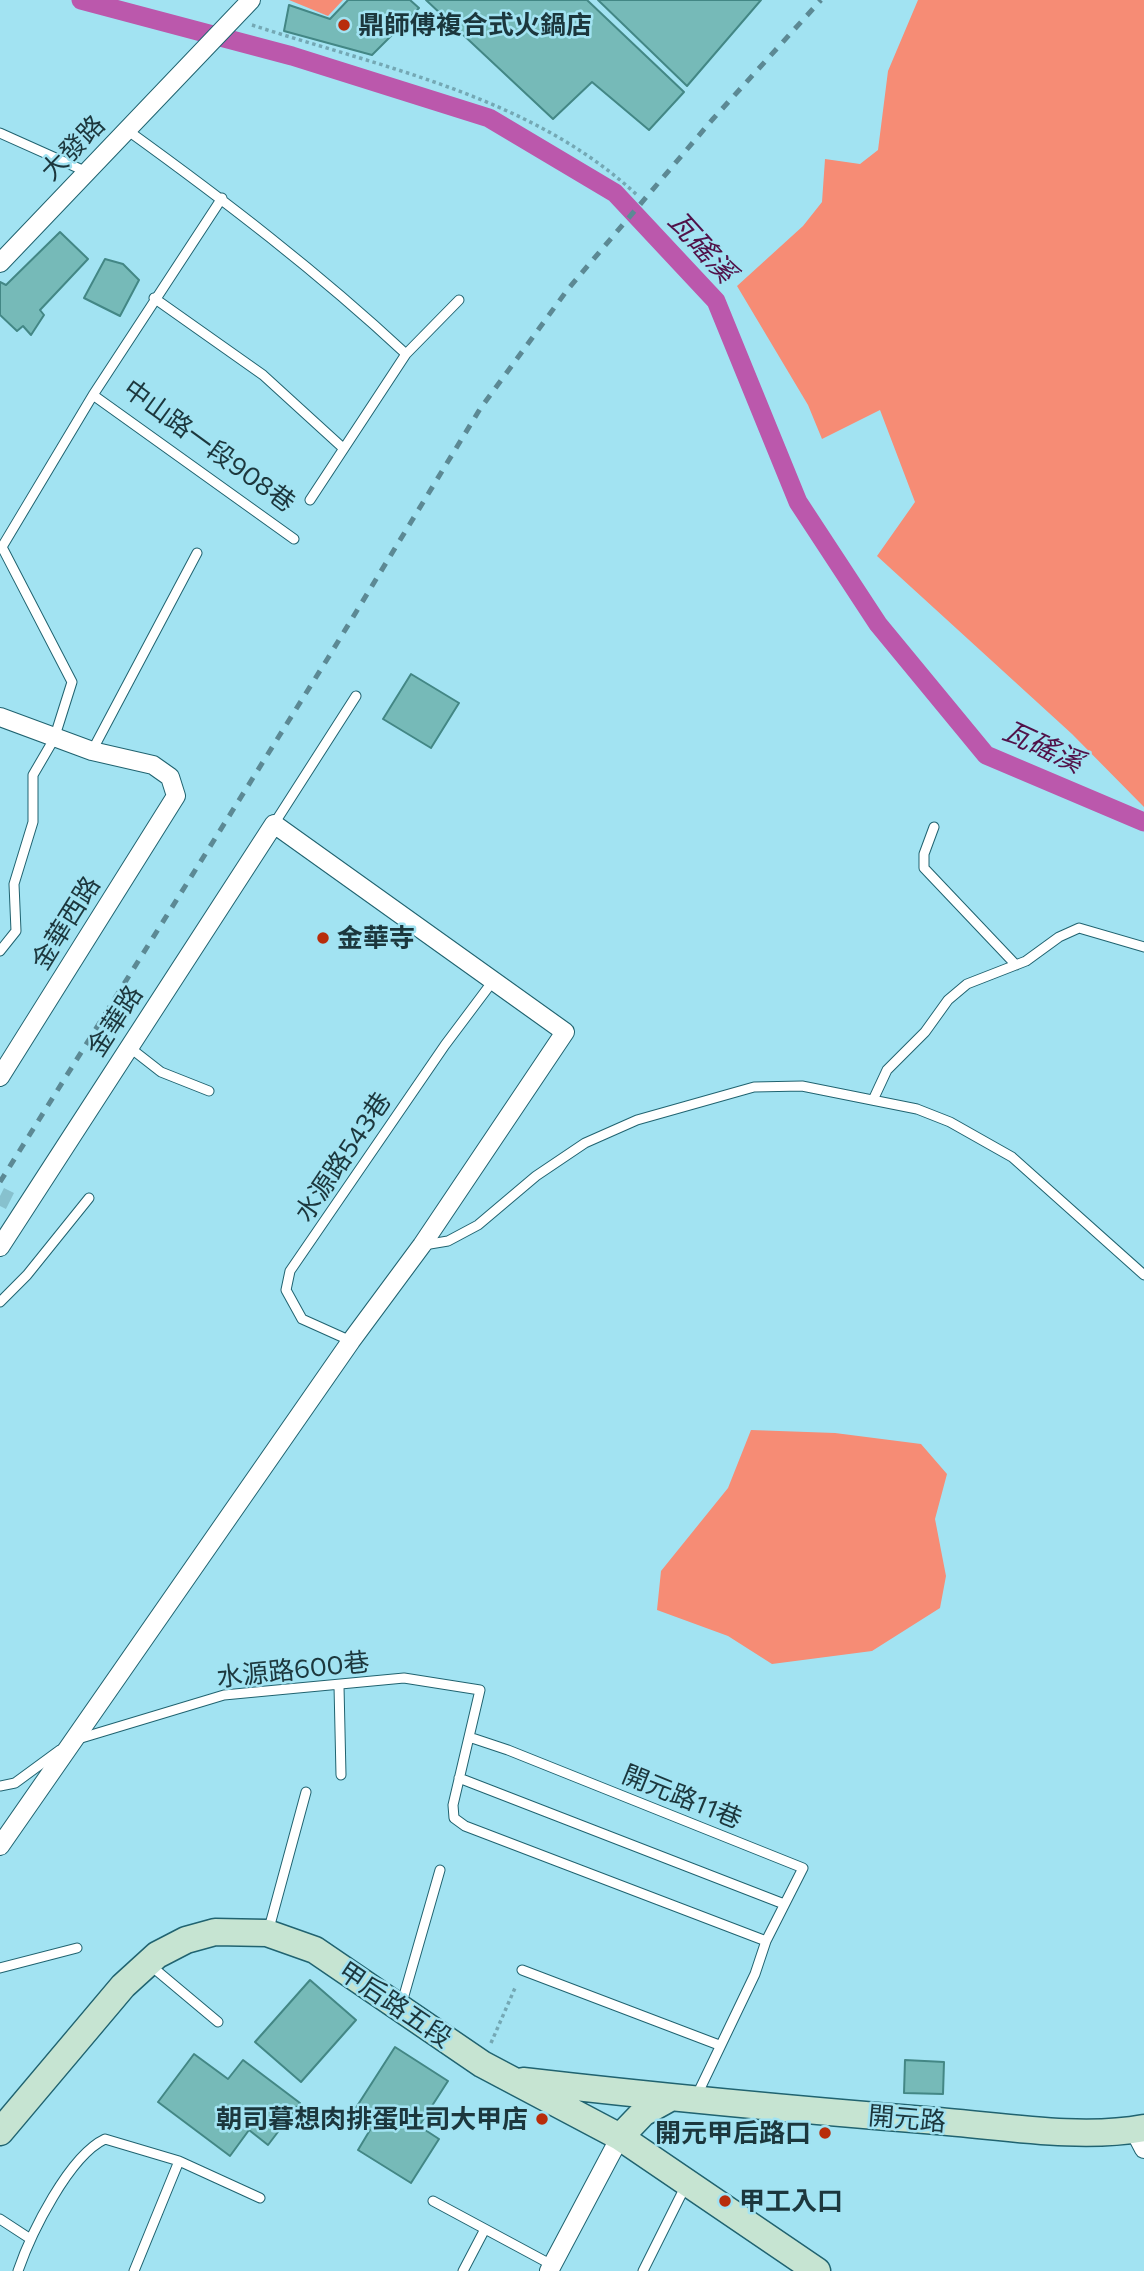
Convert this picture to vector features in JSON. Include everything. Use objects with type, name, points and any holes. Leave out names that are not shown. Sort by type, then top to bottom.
[{"type":"main road","name":"甲后路五段","points":[[0,2132],[123,1986],[157,1955],[186,1940],[215,1932],[267,1934],[315,1950],[482,2064],[620,2137],[817,2271]]},
{"type":"main road","name":"開元路","points":[[508,2079],[682,2099],[1141,2136]]},
{"type":"main road","points":[[620,2137],[643,2113],[682,2099]]},
{"type":"street","name":"大發路","points":[[0,263],[250,1]]},
{"type":"street","points":[[0,717],[92,751]]},
{"type":"street","name":"金華西路","points":[[0,1077],[176,796],[170,777],[153,765],[92,751]]},
{"type":"street","points":[[0,1846],[351,1341],[422,1245],[565,1032],[274,824]]},
{"type":"street","name":"金華路","points":[[0,1247],[17,1206],[129,1047],[274,824]]},
{"type":"street","points":[[551,2268],[620,2137]]},
{"type":"lane","points":[[127,130],[222,198],[354,306],[406,354]]},
{"type":"lane","points":[[0,133],[86,172]]},
{"type":"lane","name":"中山路一段908巷","points":[[0,951],[16,931],[14,884],[33,822],[33,775],[54,739],[72,682],[2,547],[154,298],[222,198]]},
{"type":"lane","points":[[154,298],[263,375],[343,449]]},
{"type":"lane","name":"中山路一段908巷","points":[[310,500],[406,354],[459,300]]},
{"type":"lane","name":"中山路一段908巷","points":[[93,395],[294,539]]},
{"type":"lane","points":[[92,751],[197,553]]},
{"type":"lane","points":[[274,824],[356,696]]},
{"type":"lane","points":[[934,827],[924,854],[924,868],[1016,965]]},
{"type":"lane","points":[[873,1100],[887,1070],[925,1032],[948,1000],[967,984],[1016,965],[1079,928],[1144,947]]},
{"type":"lane","name":"水源路543巷","points":[[351,1341],[302,1319],[286,1290],[290,1271],[445,1045],[493,981]]},
{"type":"lane","points":[[129,1047],[161,1072],[209,1091]]},
{"type":"lane","points":[[422,1245],[448,1241],[478,1225],[585,1143],[637,1120],[754,1087],[802,1086],[918,1109],[950,1122],[1012,1157],[1144,1275]]},
{"type":"lane","points":[[0,1302],[27,1275],[89,1198]]},
{"type":"lane","name":"水源路600巷","points":[[0,1786],[15,1783],[74,1740],[224,1695],[404,1678],[480,1690],[469,1737]]},
{"type":"lane","points":[[339,1686],[341,1775]]},
{"type":"lane","points":[[469,1737],[453,1804],[454,1818],[465,1826],[766,1941]]},
{"type":"lane","name":"開元路11巷","points":[[469,1737],[508,1750],[803,1868],[766,1941],[755,1974],[719,2045],[682,2099]]},
{"type":"lane","points":[[459,1778],[785,1904]]},
{"type":"lane","points":[[267,1934],[306,1792]]},
{"type":"lane","points":[[400,2009],[440,1870]]},
{"type":"lane","points":[[0,1968],[77,1948]]},
{"type":"lane","points":[[148,1963],[218,2022]]},
{"type":"lane","points":[[522,1970],[719,2045]]},
{"type":"lane","points":[[18,2271],[29,2238],[45,2208],[91,2146],[105,2138],[179,2161],[260,2198]]},
{"type":"lane","points":[[134,2271],[179,2161]]},
{"type":"lane","points":[[643,2271],[687,2183]]},
{"type":"lane","points":[[433,2201],[485,2228],[551,2268]]},
{"type":"lane","points":[[0,2219],[29,2238]]},
{"type":"lane","points":[[463,2271],[485,2228]]},
{"type":"path","points":[[233,19],[442,84],[531,121],[619,178],[637,195]]},
{"type":"path","points":[[482,2064],[515,1988]]},
{"type":"shaded area","points":[[289,0],[343,0],[328,16]]},
{"type":"shaded area","points":[[918,0],[1144,0],[1144,807],[1072,734],[877,556],[915,502],[880,410],[822,439],[808,405],[737,286],[803,226],[822,202],[825,159],[860,164],[878,150],[888,71]]},
{"type":"shaded area","points":[[751,1430],[835,1433],[921,1444],[947,1474],[935,1519],[946,1576],[940,1608],[872,1651],[772,1664],[728,1636],[657,1610],[661,1571],[728,1488]]},
{"type":"building","name":"鼎師傅複合式火鍋店","points":[[348,0],[410,0],[419,8],[372,55],[284,31],[289,5],[330,19]]},
{"type":"building","points":[[426,0],[587,0],[684,92],[649,130],[592,82],[553,119]]},
{"type":"building","points":[[598,0],[761,0],[687,86]]},
{"type":"building","points":[[60,232],[88,259],[40,310],[44,315],[31,335],[23,326],[17,331],[0,315],[0,282],[6,285]]},
{"type":"building","points":[[105,259],[123,264],[139,280],[120,316],[84,298]]},
{"type":"building","points":[[411,674],[459,703],[431,748],[383,719]]},
{"type":"building","points":[[310,1980],[356,2020],[301,2082],[255,2042]]},
{"type":"building","points":[[395,2047],[448,2081],[419,2126],[439,2139],[411,2183],[358,2150],[370,2130],[350,2117]]},
{"type":"building","points":[[194,2054],[228,2079],[243,2060],[300,2103],[268,2145],[249,2130],[230,2156],[158,2102]]},
{"type":"building","points":[[905,2060],[944,2062],[943,2094],[904,2093]]},
{"type":"waterway","name":"瓦磘溪","points":[[81,0],[292,56],[489,118],[615,193],[716,301],[798,502],[878,624],[986,755],[1144,822]]},
{"type":"tunnel","points":[[0,1196],[10,1201]]},
{"type":"railway","points":[[0,1182],[328,658],[480,409],[568,289],[712,120],[821,0]]},
{"type":"place","name":"鼎師傅複合式火鍋店","points":[[344,25]]},
{"type":"place","name":"金華寺","points":[[323,938]]},
{"type":"place","name":"朝司暮想肉排蛋吐司大甲店","points":[[542,2119]]},
{"type":"place","name":"開元甲后路口","points":[[825,2133]]},
{"type":"place","name":"甲工入口","points":[[725,2201]]}]
